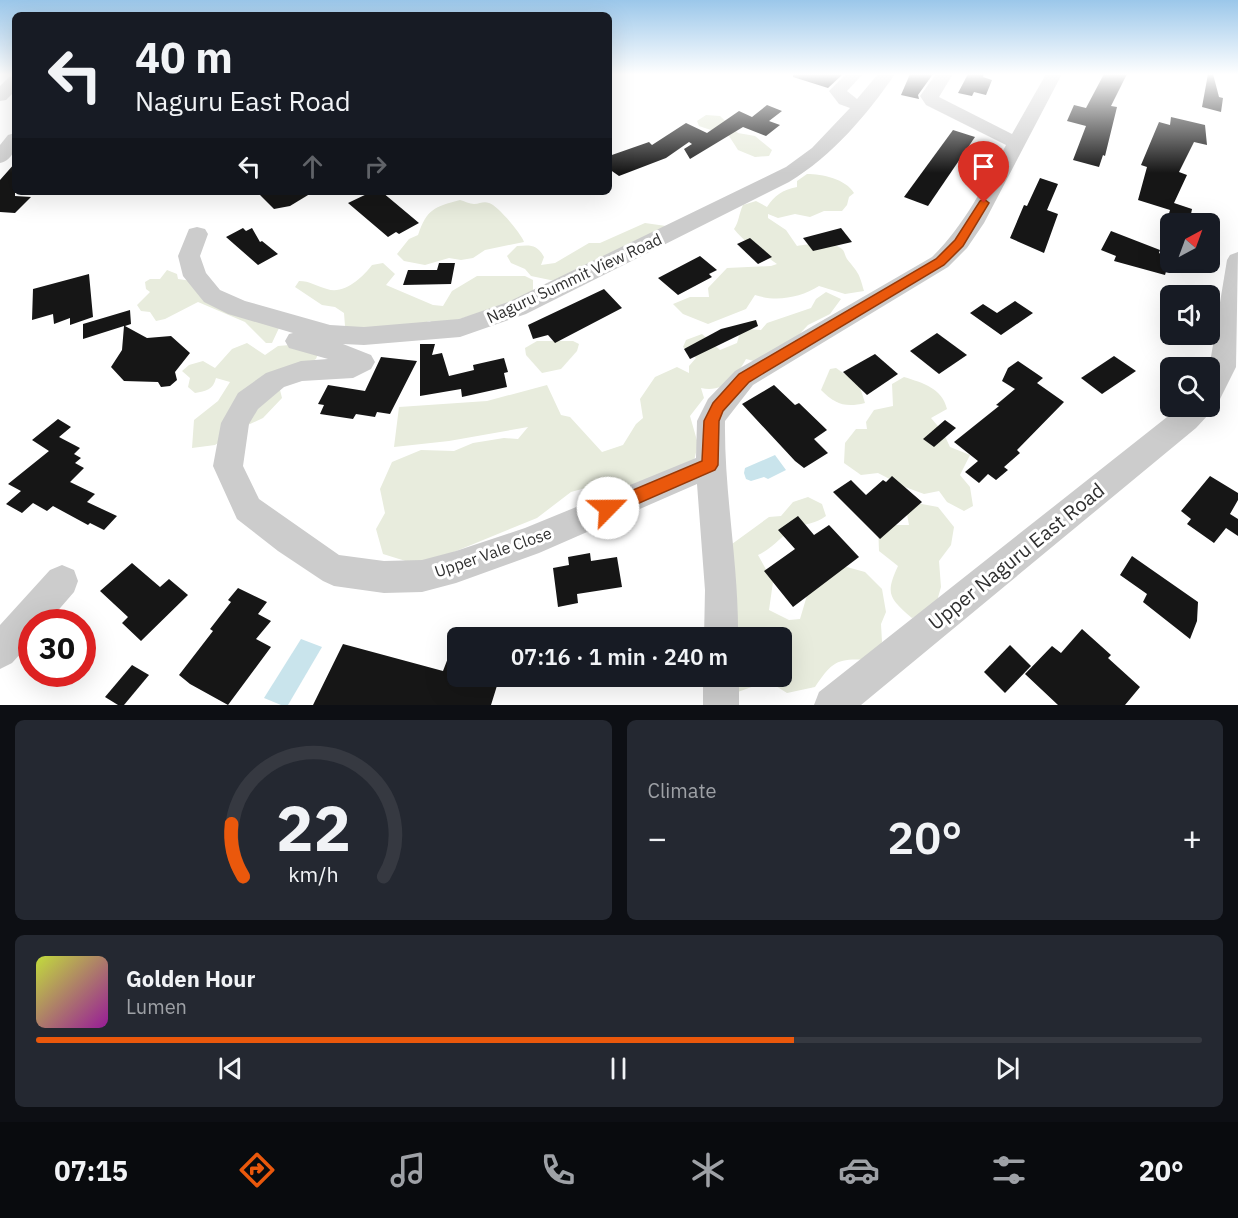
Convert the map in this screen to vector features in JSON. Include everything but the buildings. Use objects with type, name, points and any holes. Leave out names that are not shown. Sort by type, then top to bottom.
[{"type":"street","name":"Naguru Summit View Road","points":[[197,234],[189,256],[195,276],[212,296],[237,308],[299,326],[341,335],[417,333],[460,328],[517,308],[783,177],[806,162],[859,107]]},
{"type":"street","points":[[944,107],[1017,143]]},
{"type":"street","points":[[722,627],[722,590],[710,465],[711,421],[729,394],[744,378],[940,262],[959,243],[973,223],[1036,107]]},
{"type":"street","points":[[0,157],[12,143]]},
{"type":"street","points":[[1220,373],[1223,367],[1238,260]]},
{"type":"street","name":"Upper Vale Close","points":[[299,326],[296,340],[339,355],[357,358],[362,362],[353,368],[301,371],[275,380],[261,389],[248,401],[235,423],[228,466],[248,509],[334,570],[384,577],[422,576],[456,567],[528,542],[710,465]]},
{"type":"street","name":"Upper Naguru East Road","points":[[832,705],[1189,417]]},
{"type":"street","points":[[0,651],[62,580]]},
{"type":"street","points":[[721,687],[721,705]]},
{"type":"shaded area","points":[[706,115],[720,116],[738,133],[755,136],[772,150],[769,156],[755,157],[738,150],[729,136],[699,126],[697,121]]},
{"type":"shaded area","points":[[807,174],[833,178],[850,188],[854,193],[849,197],[842,211],[824,211],[810,217],[795,214],[778,218],[768,214],[768,218],[786,230],[797,246],[834,245],[843,250],[858,273],[864,291],[845,294],[819,286],[788,298],[755,295],[746,309],[708,324],[683,314],[673,304],[690,297],[709,297],[708,288],[727,268],[777,264],[749,244],[734,229],[743,205],[756,201],[767,207],[779,194],[797,187],[797,181]]},
{"type":"shaded area","points":[[460,200],[472,204],[485,202],[493,205],[508,220],[524,242],[485,250],[473,258],[461,260],[449,258],[425,265],[404,261],[397,254],[409,239],[418,235],[428,214],[438,207]]},
{"type":"shaded area","points":[[645,223],[673,227],[555,281],[531,276],[525,269],[511,263],[507,256],[517,246],[529,246],[539,250],[544,257],[541,265],[555,263],[589,243],[600,243]]},
{"type":"shaded area","points":[[383,263],[395,274],[386,285],[433,305],[443,306],[452,291],[477,276],[525,276],[533,280],[533,291],[516,302],[436,326],[430,321],[413,326],[351,328],[345,326],[344,313],[335,307],[322,305],[295,287],[299,281],[327,289],[340,289],[364,275],[372,265]]},
{"type":"shaded area","points":[[167,270],[177,274],[178,279],[192,281],[279,328],[272,343],[266,343],[245,322],[198,302],[165,319],[156,321],[150,312],[141,311],[137,305],[150,292],[146,289],[145,282],[150,279],[160,279]]},
{"type":"shaded area","points":[[826,292],[841,299],[830,314],[808,325],[793,341],[754,361],[746,359],[738,372],[723,386],[701,388],[704,398],[690,416],[698,444],[694,461],[637,490],[600,484],[571,492],[537,518],[449,554],[412,563],[383,554],[376,529],[385,513],[380,489],[392,462],[421,450],[454,451],[473,443],[504,438],[518,439],[528,427],[449,441],[394,447],[399,407],[487,401],[547,385],[561,415],[570,417],[602,452],[623,445],[636,424],[643,418],[640,399],[655,377],[677,367],[689,373],[689,366],[696,358],[683,347],[686,340],[702,334],[720,350],[737,343],[740,332],[746,329],[761,330],[767,323],[811,308],[816,299]]},
{"type":"shaded area","points":[[537,341],[573,341],[579,344],[577,351],[561,369],[542,373],[526,355],[525,348]]},
{"type":"shaded area","points":[[247,343],[265,355],[278,346],[313,343],[321,346],[316,359],[304,366],[280,390],[282,398],[263,418],[239,429],[215,445],[192,448],[194,420],[218,401],[230,382],[216,378],[208,389],[195,393],[188,387],[190,378],[182,371],[189,365],[203,361],[215,368],[232,349]]},
{"type":"shaded area","points":[[836,368],[859,384],[865,403],[841,404],[821,390],[830,369]]},
{"type":"shaded area","points":[[904,377],[931,387],[941,396],[947,409],[931,418],[943,432],[950,447],[970,455],[960,475],[970,487],[973,506],[964,511],[947,502],[939,491],[924,494],[878,473],[861,475],[844,463],[845,443],[856,429],[867,429],[866,422],[874,410],[893,406],[892,384]]},
{"type":"shaded area","points":[[808,497],[822,504],[826,516],[790,531],[758,555],[773,582],[769,610],[789,620],[800,619],[811,582],[836,564],[865,572],[882,589],[886,612],[881,624],[882,642],[870,660],[850,660],[837,663],[827,671],[815,687],[787,693],[778,687],[792,687],[792,627],[725,627],[732,544],[769,517],[781,516],[793,502]]},
{"type":"shaded area","points":[[911,502],[938,507],[954,527],[951,545],[939,561],[941,587],[935,608],[912,618],[898,605],[892,595],[891,583],[898,566],[879,551],[878,525],[909,525],[906,509]]},
{"type":"shaded area","points":[[730,687],[752,687],[735,693]]},
{"type":"water","points":[[775,455],[786,470],[768,479],[764,477],[751,481],[746,479],[745,468]]},
{"type":"water","points":[[301,639],[322,647],[288,705],[281,705],[264,698]]},
{"type":"route","points":[[608,508],[710,465],[711,421],[718,407],[744,378],[940,262],[959,243],[984,203]]}]
